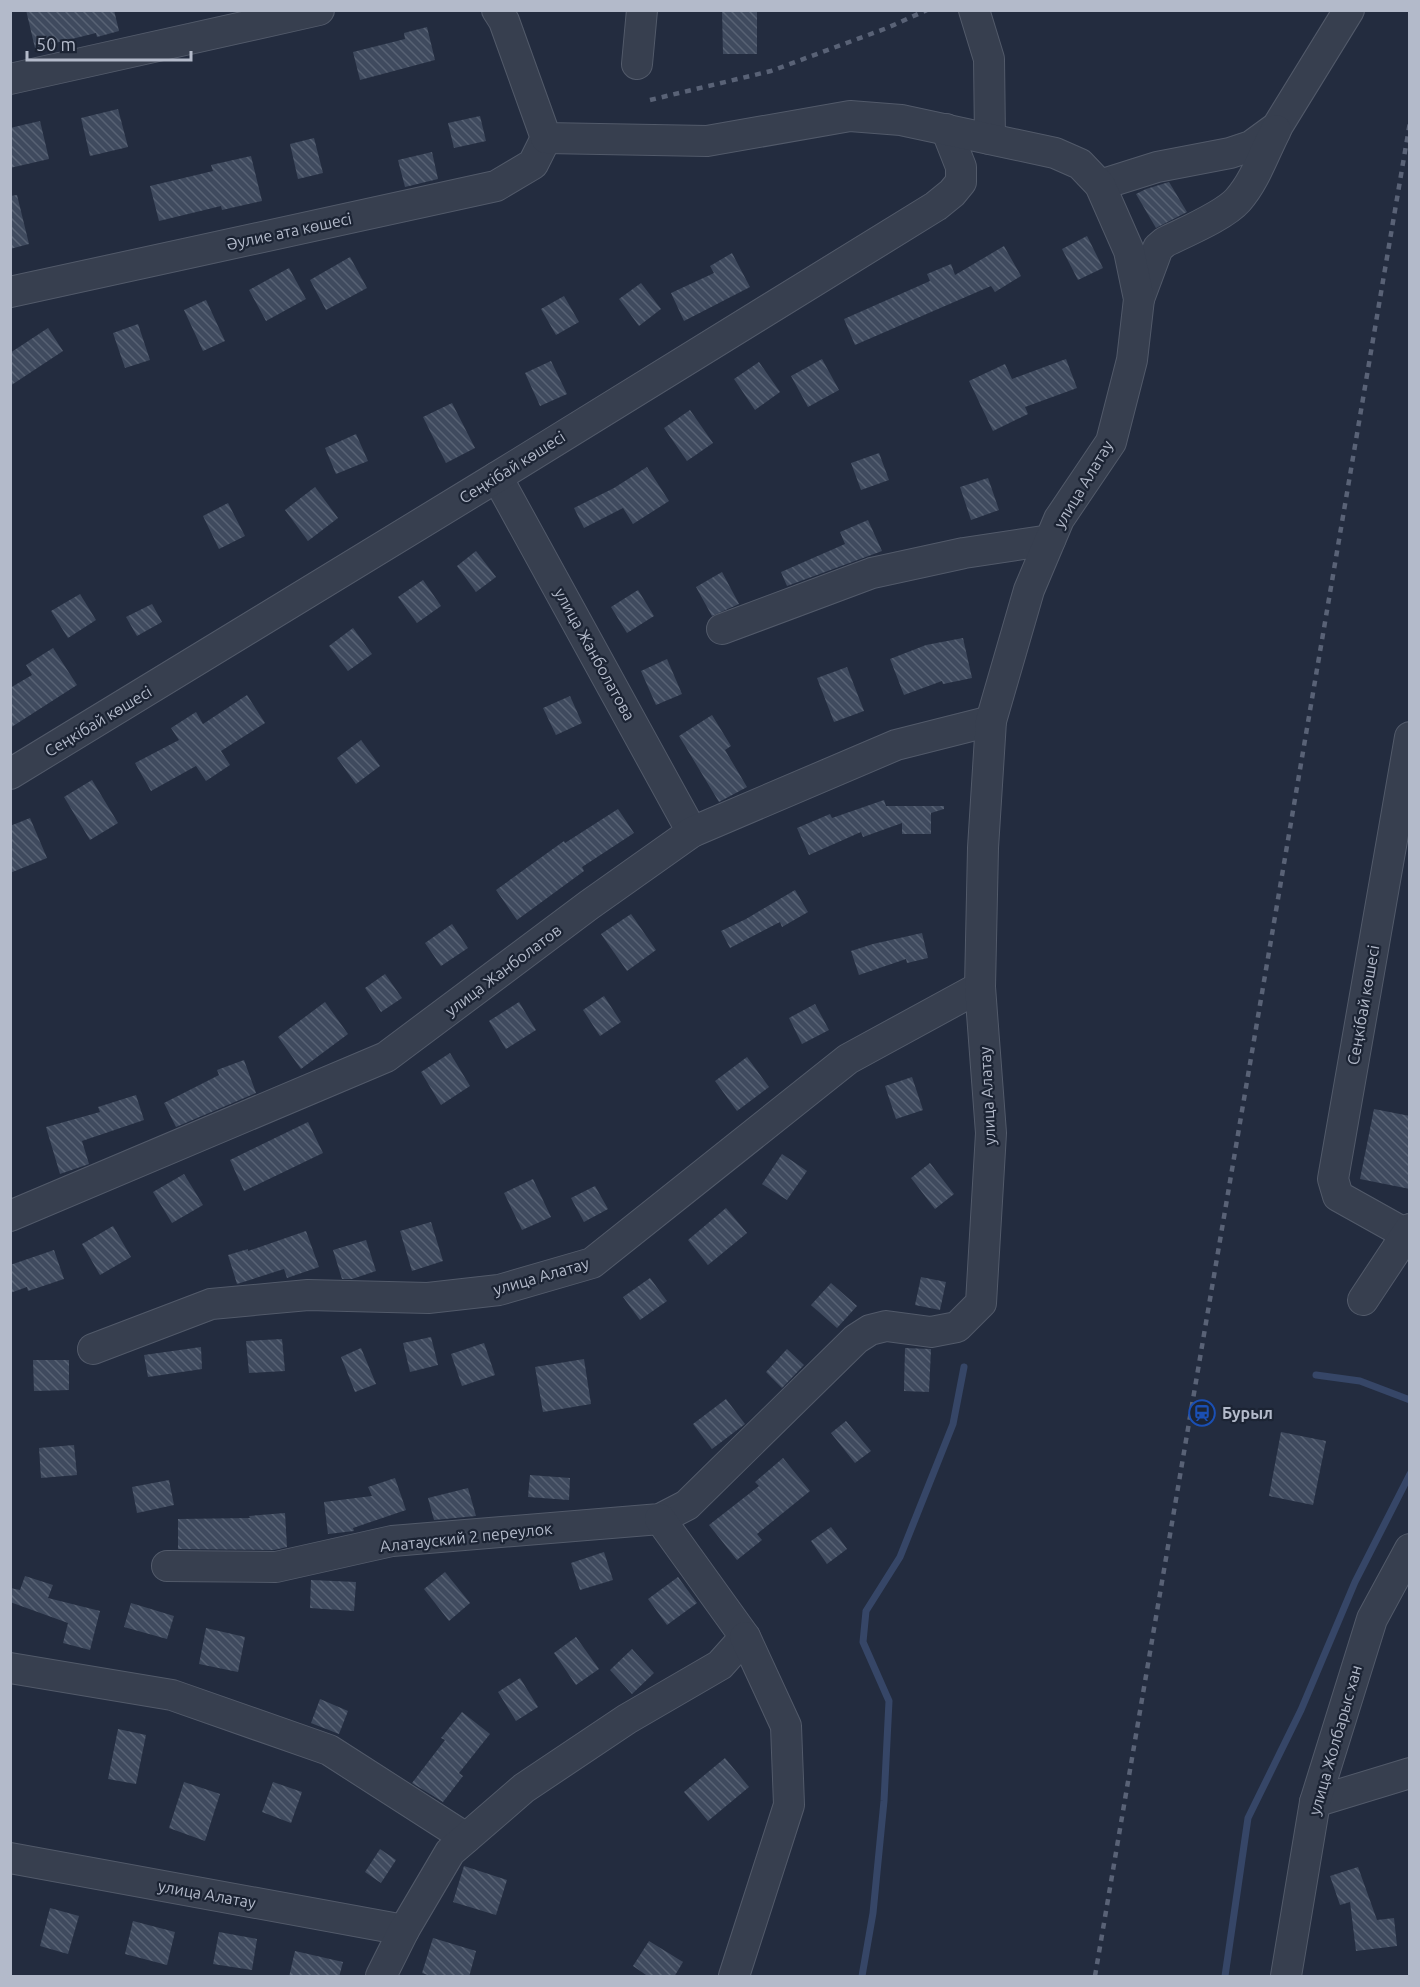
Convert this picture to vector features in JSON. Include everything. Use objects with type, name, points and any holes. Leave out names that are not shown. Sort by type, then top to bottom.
[{"type":"street","points":[[10,79],[318,10]]},
{"type":"street","points":[[497,10],[504,21],[546,138]]},
{"type":"street","points":[[637,64],[642,10]]},
{"type":"street","points":[[974,10],[989,59],[990,139]]},
{"type":"street","points":[[1139,299],[1158,248],[1165,242],[1223,212],[1236,202],[1248,187],[1277,127],[1349,10]]},
{"type":"street","name":"улица Алатау","points":[[546,138],[707,141],[850,116],[901,120],[1055,153],[1080,164],[1100,185],[1130,251],[1139,299],[1132,360],[1111,442],[1059,519],[1029,590],[991,721],[983,848],[981,987],[991,1133],[981,1303],[957,1327],[931,1332],[886,1326],[870,1330],[856,1339],[687,1505],[660,1519]]},
{"type":"street","points":[[1100,185],[1157,167],[1230,153],[1251,146],[1277,127]]},
{"type":"street","name":"Сеңкібай көшесі","points":[[10,774],[936,206],[961,182],[961,167],[946,129]]},
{"type":"street","name":"Әулие ата көшесі","points":[[10,292],[496,186],[533,164],[546,138]]},
{"type":"street","name":"улица Жанболатова","points":[[497,477],[692,832]]},
{"type":"street","points":[[722,629],[872,573],[964,553],[1050,540]]},
{"type":"street","name":"улица Жанболатов","points":[[10,1216],[386,1057],[589,905],[692,832],[896,745],[991,721]]},
{"type":"street","name":"Сеңкібай көшесі","points":[[1408,1232],[1338,1196],[1333,1179],[1410,737]]},
{"type":"street","name":"улица Алатау","points":[[93,1349],[211,1304],[308,1295],[428,1298],[487,1292],[592,1263],[848,1059],[981,987]]},
{"type":"street","points":[[1364,1300],[1408,1232]]},
{"type":"street","points":[[660,1519],[745,1637],[786,1726],[789,1805],[734,1977]]},
{"type":"street","name":"Алатауский 2 переулок","points":[[167,1566],[276,1567],[392,1541],[660,1519]]},
{"type":"street","name":"улица Жолбарыс хан","points":[[1286,1977],[1315,1802],[1372,1619],[1410,1549]]},
{"type":"street","points":[[381,1977],[404,1930],[450,1852],[524,1788],[627,1719],[720,1665],[745,1637]]},
{"type":"street","points":[[10,1668],[172,1695],[329,1750],[466,1838]]},
{"type":"street","points":[[1315,1802],[1410,1773]]},
{"type":"street","name":"улица Алатау","points":[[10,1858],[404,1930]]},
{"type":"building","points":[[26,10],[114,10],[119,31],[97,37],[96,33],[35,48]]},
{"type":"building","points":[[722,10],[757,10],[757,54],[723,54]]},
{"type":"building","points":[[427,27],[435,60],[360,80],[353,52],[405,39],[404,33]]},
{"type":"building","points":[[118,109],[128,147],[90,156],[81,118]]},
{"type":"building","points":[[480,116],[486,141],[454,148],[448,123]]},
{"type":"building","points":[[40,121],[49,159],[10,168],[10,128]]},
{"type":"building","points":[[314,138],[323,173],[298,179],[290,144]]},
{"type":"building","points":[[432,152],[438,179],[405,187],[398,160]]},
{"type":"building","points":[[251,156],[262,201],[222,210],[221,206],[159,221],[150,186],[213,171],[211,165]]},
{"type":"building","points":[[1169,182],[1187,212],[1156,228],[1136,194]]},
{"type":"building","points":[[17,195],[29,244],[10,249],[10,196]]},
{"type":"building","points":[[1087,236],[1103,268],[1078,280],[1062,249]]},
{"type":"building","points":[[1004,246],[1021,276],[995,292],[991,286],[855,345],[844,319],[930,281],[927,274],[951,264],[955,275]]},
{"type":"building","points":[[732,253],[750,287],[684,321],[671,293],[714,273],[710,266]]},
{"type":"building","points":[[350,257],[367,288],[326,310],[310,280]]},
{"type":"building","points":[[289,268],[306,299],[266,321],[249,290]]},
{"type":"building","points":[[641,283],[661,309],[639,326],[619,299]]},
{"type":"building","points":[[564,296],[579,322],[556,335],[541,309]]},
{"type":"building","points":[[206,300],[225,341],[203,351],[184,310]]},
{"type":"building","points":[[138,324],[150,360],[125,368],[113,333]]},
{"type":"building","points":[[48,328],[63,351],[10,386],[10,353]]},
{"type":"building","points":[[822,359],[839,390],[808,407],[791,376]]},
{"type":"building","points":[[1066,359],[1077,388],[1025,407],[1028,414],[993,431],[969,381],[1005,364],[1012,379]]},
{"type":"building","points":[[551,361],[567,394],[540,406],[525,373]]},
{"type":"building","points":[[759,362],[780,392],[755,410],[734,379]]},
{"type":"building","points":[[452,403],[475,448],[446,463],[423,417]]},
{"type":"building","points":[[690,410],[713,443],[687,461],[664,428]]},
{"type":"building","points":[[356,434],[368,461],[336,474],[325,448]]},
{"type":"building","points":[[879,453],[889,480],[861,490],[851,463]]},
{"type":"building","points":[[647,467],[669,501],[633,524],[623,508],[584,528],[574,508],[614,488]]},
{"type":"building","points":[[988,478],[999,510],[971,520],[960,487]]},
{"type":"building","points":[[315,487],[338,518],[308,541],[285,510]]},
{"type":"building","points":[[228,503],[245,536],[219,549],[203,516]]},
{"type":"building","points":[[868,520],[882,551],[787,586],[781,572],[845,544],[840,532]]},
{"type":"building","points":[[476,551],[496,577],[476,592],[457,566]]},
{"type":"building","points":[[722,572],[739,604],[712,616],[696,587]]},
{"type":"building","points":[[423,580],[441,606],[417,623],[398,597]]},
{"type":"building","points":[[638,590],[654,616],[627,633],[611,607]]},
{"type":"building","points":[[80,594],[96,620],[68,638],[51,611]]},
{"type":"building","points":[[152,604],[162,622],[137,636],[126,617]]},
{"type":"building","points":[[353,628],[372,654],[348,671],[329,646]]},
{"type":"building","points":[[963,638],[972,678],[943,684],[942,681],[904,695],[890,659],[926,645]]},
{"type":"building","points":[[53,648],[77,685],[10,728],[10,688],[32,675],[26,665]]},
{"type":"building","points":[[667,659],[682,694],[656,705],[641,671]]},
{"type":"building","points":[[847,667],[864,711],[834,722],[817,678]]},
{"type":"building","points":[[247,695],[265,723],[221,751],[230,765],[206,781],[196,766],[151,791],[135,763],[179,740],[171,728],[196,712],[203,724]]},
{"type":"building","points":[[570,696],[582,723],[556,735],[543,708]]},
{"type":"building","points":[[712,715],[731,746],[725,750],[747,787],[719,802],[679,736]]},
{"type":"building","points":[[361,740],[380,766],[356,784],[337,758]]},
{"type":"building","points":[[92,780],[118,823],[90,840],[64,797]]},
{"type":"building","points":[[884,800],[886,806],[944,806],[944,809],[931,813],[931,834],[902,834],[902,823],[863,837],[861,832],[809,855],[797,828],[830,814],[832,818]]},
{"type":"building","points":[[618,809],[634,833],[582,867],[584,871],[517,920],[496,890],[564,841],[565,843]]},
{"type":"building","points":[[30,818],[47,858],[10,873],[10,826]]},
{"type":"building","points":[[795,890],[808,912],[782,927],[780,922],[730,948],[721,931]]},
{"type":"building","points":[[631,914],[656,950],[627,971],[601,934]]},
{"type":"building","points":[[452,924],[468,948],[441,966],[425,943]]},
{"type":"building","points":[[922,933],[928,958],[907,963],[906,959],[859,975],[851,951]]},
{"type":"building","points":[[385,974],[402,998],[381,1012],[365,988]]},
{"type":"building","points":[[604,996],[621,1022],[600,1036],[583,1010]]},
{"type":"building","points":[[325,1002],[348,1034],[301,1069],[278,1037]]},
{"type":"building","points":[[519,1002],[536,1030],[506,1049],[489,1021]]},
{"type":"building","points":[[815,1004],[829,1030],[802,1044],[789,1018]]},
{"type":"building","points":[[450,1053],[470,1086],[441,1105],[421,1072]]},
{"type":"building","points":[[747,1057],[769,1087],[737,1111],[715,1081]]},
{"type":"building","points":[[244,1060],[256,1093],[176,1127],[164,1103],[219,1075],[217,1070]]},
{"type":"building","points":[[912,1077],[923,1110],[896,1119],[885,1086]]},
{"type":"building","points":[[136,1095],[144,1120],[82,1141],[89,1164],[60,1174],[46,1127],[100,1112],[98,1107]]},
{"type":"building","points":[[1374,1109],[1410,1116],[1410,1189],[1360,1179]]},
{"type":"building","points":[[308,1122],[323,1153],[244,1191],[230,1160]]},
{"type":"building","points":[[782,1154],[807,1171],[787,1200],[762,1184]]},
{"type":"building","points":[[930,1163],[954,1194],[935,1209],[911,1178]]},
{"type":"building","points":[[184,1174],[203,1205],[172,1223],[153,1192]]},
{"type":"building","points":[[533,1179],[551,1217],[522,1230],[504,1193]]},
{"type":"building","points":[[595,1186],[608,1209],[584,1222],[571,1198]]},
{"type":"building","points":[[726,1208],[747,1233],[708,1265],[688,1240]]},
{"type":"building","points":[[431,1222],[443,1261],[412,1271],[400,1231]]},
{"type":"building","points":[[113,1226],[131,1257],[100,1275],[82,1244]]},
{"type":"building","points":[[306,1231],[319,1267],[287,1278],[284,1269],[237,1284],[228,1255],[248,1249],[248,1251]]},
{"type":"building","points":[[366,1240],[376,1271],[352,1279],[342,1279],[333,1250]]},
{"type":"building","points":[[54,1250],[64,1279],[28,1291],[27,1287],[10,1293],[10,1265]]},
{"type":"building","points":[[921,1277],[946,1282],[940,1310],[915,1305]]},
{"type":"building","points":[[650,1278],[667,1301],[640,1320],[623,1297]]},
{"type":"building","points":[[831,1283],[857,1306],[837,1328],[811,1305]]},
{"type":"building","points":[[431,1337],[438,1365],[410,1372],[403,1343]]},
{"type":"building","points":[[282,1339],[285,1371],[249,1373],[246,1341]]},
{"type":"building","points":[[484,1343],[495,1375],[462,1386],[451,1354]]},
{"type":"building","points":[[201,1347],[202,1369],[148,1377],[144,1355]]},
{"type":"building","points":[[361,1348],[376,1384],[355,1392],[341,1357]]},
{"type":"building","points":[[905,1348],[931,1349],[929,1392],[904,1391]]},
{"type":"building","points":[[787,1349],[804,1365],[782,1388],[766,1372]]},
{"type":"building","points":[[584,1359],[591,1404],[543,1412],[535,1367]]},
{"type":"building","points":[[33,1360],[69,1360],[69,1390],[34,1391]]},
{"type":"building","points":[[726,1399],[745,1424],[712,1449],[693,1424]]},
{"type":"building","points":[[846,1421],[871,1451],[855,1463],[831,1433]]},
{"type":"building","points":[[1281,1432],[1326,1441],[1313,1505],[1269,1496]]},
{"type":"building","points":[[74,1445],[77,1475],[41,1478],[39,1448]]},
{"type":"building","points":[[783,1458],[810,1491],[757,1534],[762,1540],[737,1560],[709,1525],[759,1486],[755,1482]]},
{"type":"building","points":[[530,1475],[570,1478],[569,1500],[528,1497]]},
{"type":"building","points":[[395,1478],[406,1510],[353,1528],[354,1531],[328,1534],[324,1502],[372,1496],[368,1487]]},
{"type":"building","points":[[169,1480],[174,1505],[137,1513],[132,1487]]},
{"type":"building","points":[[468,1488],[476,1516],[434,1520],[428,1498]]},
{"type":"building","points":[[285,1513],[287,1547],[274,1550],[178,1549],[178,1519],[250,1518],[249,1516]]},
{"type":"building","points":[[831,1527],[847,1549],[827,1564],[811,1541]]},
{"type":"building","points":[[604,1552],[613,1580],[580,1590],[571,1563]]},
{"type":"building","points":[[445,1572],[470,1603],[449,1621],[424,1589]]},
{"type":"building","points":[[25,1576],[53,1585],[48,1598],[100,1611],[90,1650],[63,1643],[68,1623],[10,1602],[10,1588],[20,1590]]},
{"type":"building","points":[[678,1577],[697,1603],[667,1625],[648,1599]]},
{"type":"building","points":[[311,1580],[356,1582],[354,1611],[310,1608]]},
{"type":"building","points":[[131,1603],[174,1616],[167,1639],[124,1627]]},
{"type":"building","points":[[206,1628],[245,1637],[238,1672],[199,1664]]},
{"type":"building","points":[[576,1637],[599,1669],[576,1685],[554,1653]]},
{"type":"building","points":[[632,1649],[654,1673],[632,1694],[610,1670]]},
{"type":"building","points":[[520,1678],[538,1707],[516,1721],[498,1692]]},
{"type":"building","points":[[320,1699],[348,1711],[339,1734],[311,1723]]},
{"type":"building","points":[[462,1712],[490,1734],[459,1773],[463,1776],[443,1802],[412,1783],[445,1740],[441,1738]]},
{"type":"building","points":[[118,1729],[146,1735],[136,1784],[108,1779]]},
{"type":"building","points":[[725,1758],[749,1787],[708,1821],[684,1792]]},
{"type":"building","points":[[184,1782],[220,1794],[205,1841],[169,1828]]},
{"type":"building","points":[[273,1782],[302,1792],[291,1823],[262,1812]]},
{"type":"building","points":[[380,1849],[396,1860],[381,1883],[365,1872]]},
{"type":"building","points":[[464,1866],[507,1880],[496,1915],[453,1902]]},
{"type":"building","points":[[1358,1867],[1377,1920],[1394,1918],[1397,1946],[1356,1951],[1350,1902],[1340,1905],[1330,1876]]},
{"type":"building","points":[[50,1908],[79,1916],[68,1954],[40,1946]]},
{"type":"building","points":[[133,1921],[175,1932],[167,1965],[125,1954]]},
{"type":"building","points":[[219,1932],[257,1939],[252,1970],[213,1964]]},
{"type":"building","points":[[433,1938],[476,1951],[469,1977],[433,1977],[422,1973]]},
{"type":"building","points":[[649,1941],[683,1962],[674,1977],[649,1977],[633,1966]]},
{"type":"building","points":[[295,1951],[343,1962],[339,1977],[289,1977]]},
{"type":"waterway","points":[[862,1976],[873,1913],[884,1801],[889,1701],[863,1642],[866,1611],[900,1557],[953,1424],[964,1367]]},
{"type":"waterway","points":[[1316,1375],[1360,1381],[1410,1400]]},
{"type":"waterway","points":[[1225,1976],[1248,1818],[1301,1710],[1355,1582],[1410,1474]]},
{"type":"railway","points":[[650,100],[771,71],[887,28],[927,10]]},
{"type":"railway","points":[[1095,1976],[1410,122]]},
{"type":"place","name":"Бурыл","points":[[1202,1413]]}]
